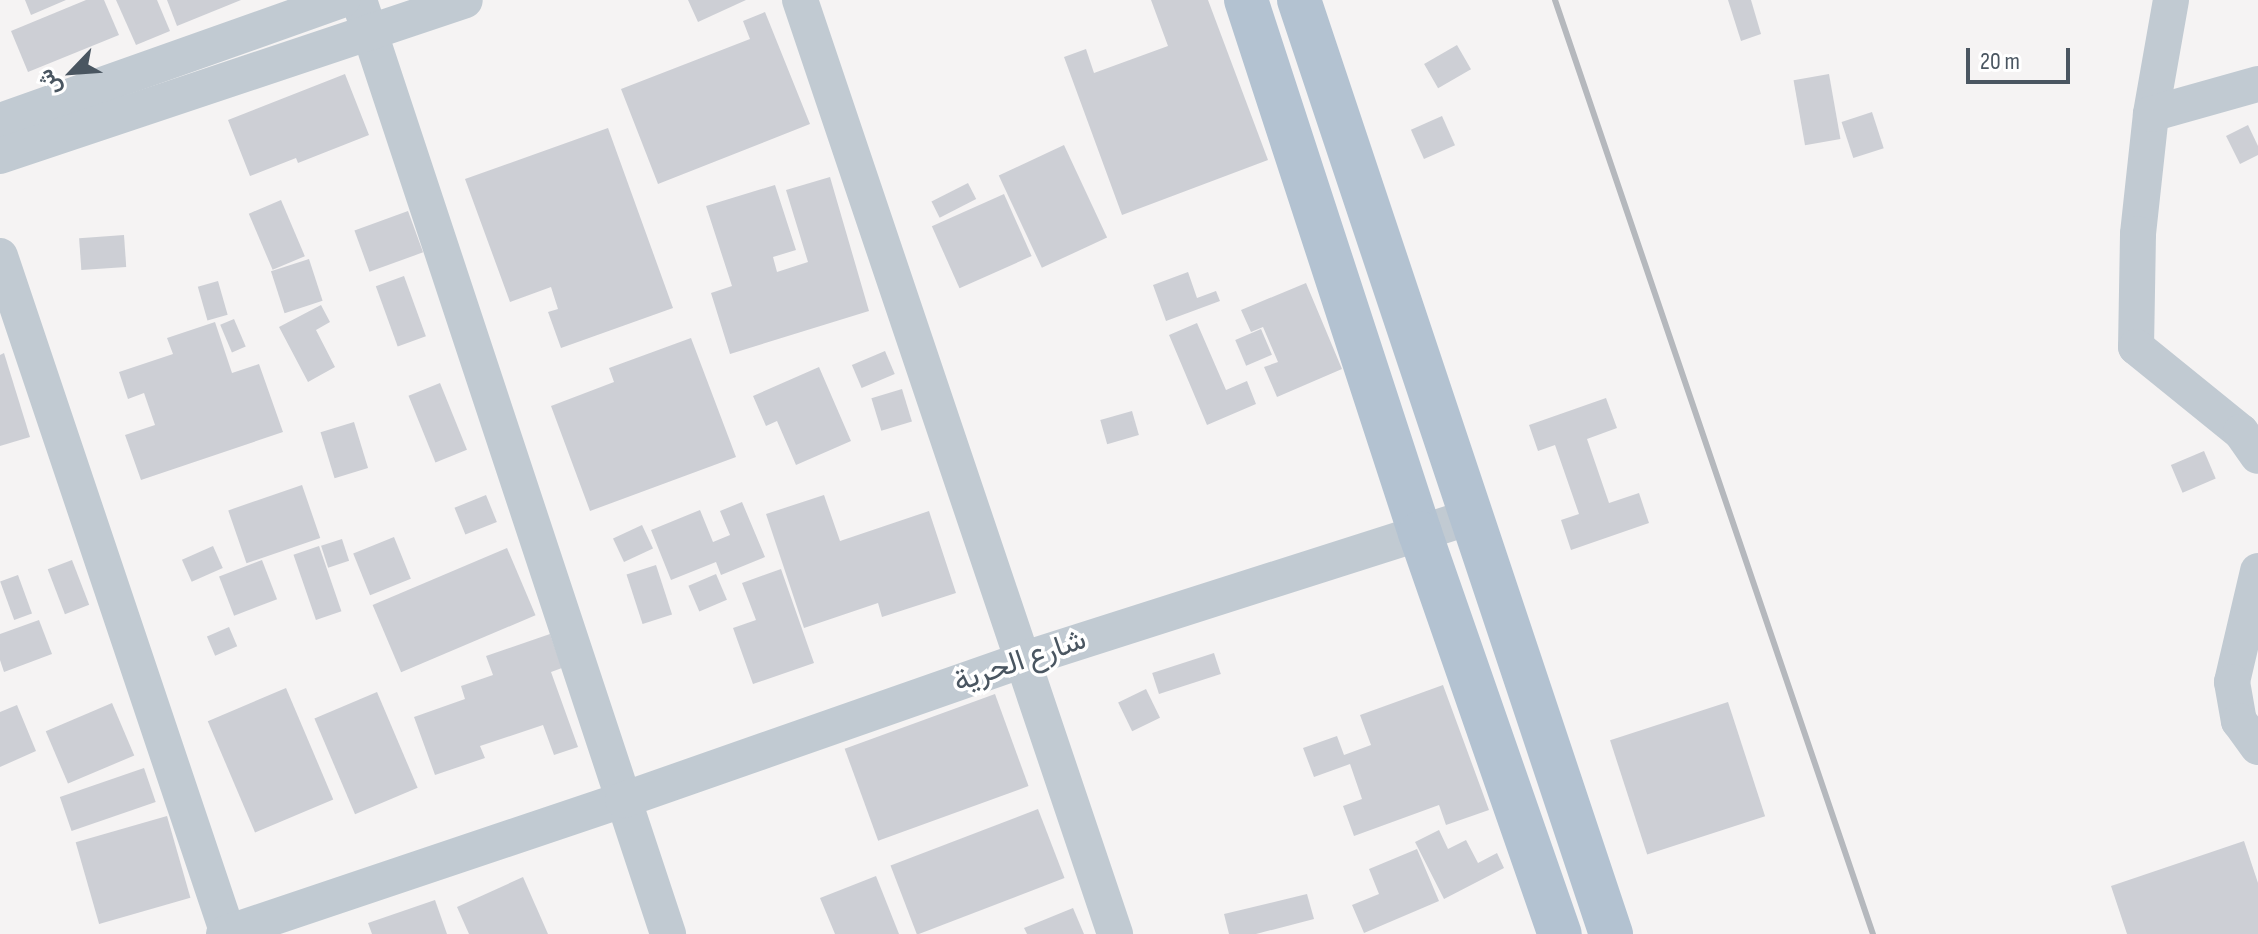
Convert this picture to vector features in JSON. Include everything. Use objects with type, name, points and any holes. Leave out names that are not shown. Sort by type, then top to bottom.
[{"type":"main road","points":[[1246,0],[1420,533],[1560,934]]},
{"type":"main road","points":[[1299,0],[1611,934]]},
{"type":"street","points":[[0,121],[342,0]]},
{"type":"street","points":[[0,156],[364,16],[465,0]]},
{"type":"street","points":[[800,0],[1115,934]]},
{"type":"street","points":[[2171,0],[2151,114],[2138,234],[2136,347],[2241,432],[2258,456]]},
{"type":"street","points":[[364,16],[668,934]]},
{"type":"street","points":[[2151,114],[2258,84]]},
{"type":"street","points":[[0,256],[226,934]]},
{"type":"street","name":"شارع الحرية","points":[[226,934],[623,800],[1022,660],[1472,516]]},
{"type":"street","points":[[2252,728],[2232,682],[2258,571]]},
{"type":"building","points":[[25,0],[66,0],[31,15]]},
{"type":"building","points":[[86,0],[104,0],[119,35],[28,72],[11,31]]},
{"type":"building","points":[[116,0],[157,0],[170,31],[136,45]]},
{"type":"building","points":[[167,0],[241,0],[177,26]]},
{"type":"building","points":[[688,0],[746,0],[698,22]]},
{"type":"building","points":[[1151,0],[1208,0],[1268,160],[1122,215],[1064,57],[1086,49],[1094,73],[1168,46]]},
{"type":"building","points":[[1728,0],[1751,0],[1761,34],[1741,41]]},
{"type":"building","points":[[765,12],[810,124],[658,184],[621,89],[750,39],[743,21]]},
{"type":"building","points":[[1457,45],[1471,69],[1438,88],[1424,64]]},
{"type":"building","points":[[345,74],[369,135],[298,163],[296,158],[250,176],[228,120]]},
{"type":"building","points":[[1829,74],[1840,139],[1805,145],[1794,80]]},
{"type":"building","points":[[1872,112],[1884,148],[1853,158],[1842,122]]},
{"type":"building","points":[[1442,116],[1455,145],[1424,159],[1411,130]]},
{"type":"building","points":[[2248,125],[2258,146],[2258,155],[2240,164],[2226,136]]},
{"type":"building","points":[[608,128],[673,308],[561,348],[548,312],[558,309],[551,287],[510,302],[465,179]]},
{"type":"building","points":[[1064,145],[1107,237],[1042,268],[999,175]]},
{"type":"building","points":[[830,177],[869,311],[730,354],[711,293],[732,286],[706,206],[775,185],[796,250],[773,257],[777,272],[808,262],[786,190]]},
{"type":"building","points":[[968,183],[976,199],[940,218],[931,202]]},
{"type":"building","points":[[1004,194],[1032,256],[959,288],[932,226]]},
{"type":"building","points":[[281,200],[305,256],[273,270],[249,214]]},
{"type":"building","points":[[408,211],[423,252],[369,272],[354,230]]},
{"type":"building","points":[[124,235],[126,267],[81,270],[79,238]]},
{"type":"building","points":[[309,259],[323,301],[285,313],[271,271]]},
{"type":"building","points":[[1188,272],[1197,298],[1216,291],[1220,301],[1166,321],[1153,285]]},
{"type":"building","points":[[404,276],[426,336],[398,346],[376,286]]},
{"type":"building","points":[[218,281],[228,315],[207,320],[198,287]]},
{"type":"building","points":[[1306,283],[1342,369],[1277,397],[1264,367],[1278,362],[1263,327],[1251,332],[1241,310]]},
{"type":"building","points":[[321,305],[330,322],[316,330],[335,367],[308,382],[279,327]]},
{"type":"building","points":[[234,319],[246,347],[232,352],[220,325]]},
{"type":"building","points":[[215,322],[232,373],[259,364],[283,432],[141,480],[125,435],[155,425],[144,393],[128,399],[119,372],[173,354],[167,338]]},
{"type":"building","points":[[1197,323],[1226,390],[1247,381],[1256,404],[1207,425],[1169,335]]},
{"type":"building","points":[[1261,329],[1272,355],[1246,366],[1235,340]]},
{"type":"building","points":[[691,338],[736,457],[590,511],[551,406],[614,382],[609,368]]},
{"type":"building","points":[[885,351],[895,374],[862,388],[852,365]]},
{"type":"building","points":[[4,353],[30,437],[0,446],[0,355]]},
{"type":"building","points":[[819,367],[851,441],[796,465],[777,421],[766,426],[753,396]]},
{"type":"building","points":[[440,383],[467,450],[435,462],[408,396]]},
{"type":"building","points":[[902,389],[912,422],[881,431],[871,398]]},
{"type":"building","points":[[1606,398],[1617,428],[1587,439],[1609,503],[1639,493],[1649,523],[1571,550],[1561,520],[1579,514],[1555,445],[1538,451],[1529,425]]},
{"type":"building","points":[[1132,411],[1139,435],[1107,444],[1100,420]]},
{"type":"building","points":[[354,422],[368,468],[335,478],[321,432]]},
{"type":"building","points":[[2204,451],[2216,479],[2183,493],[2171,465]]},
{"type":"building","points":[[302,485],[320,538],[246,563],[228,510]]},
{"type":"building","points":[[486,495],[497,522],[465,535],[454,508]]},
{"type":"building","points":[[824,495],[840,541],[929,511],[956,593],[882,617],[878,603],[804,628],[766,514]]},
{"type":"building","points":[[742,502],[765,557],[721,575],[716,562],[671,580],[651,530],[700,510],[713,542],[730,535],[720,511]]},
{"type":"building","points":[[642,525],[653,549],[624,562],[613,539]]},
{"type":"building","points":[[394,537],[411,579],[370,595],[353,553]]},
{"type":"building","points":[[342,539],[349,561],[328,568],[321,546]]},
{"type":"building","points":[[213,546],[223,568],[192,582],[182,560]]},
{"type":"building","points":[[319,546],[341,611],[316,620],[293,555]]},
{"type":"building","points":[[507,548],[536,615],[401,672],[373,605]]},
{"type":"building","points":[[72,560],[89,605],[65,614],[48,569]]},
{"type":"building","points":[[262,560],[277,599],[234,616],[219,576]]},
{"type":"building","points":[[656,565],[672,614],[643,624],[627,575]]},
{"type":"building","points":[[781,569],[814,663],[753,684],[733,628],[756,620],[742,583]]},
{"type":"building","points":[[716,574],[727,600],[699,611],[688,586]]},
{"type":"building","points":[[18,575],[32,614],[14,620],[0,581]]},
{"type":"building","points":[[39,620],[52,654],[4,672],[0,660],[0,634]]},
{"type":"building","points":[[229,627],[237,646],[215,656],[207,636]]},
{"type":"building","points":[[550,634],[562,668],[551,672],[578,747],[554,755],[543,725],[480,746],[485,758],[435,775],[414,717],[465,699],[461,686],[493,675],[486,656]]},
{"type":"building","points":[[1214,653],[1221,674],[1159,694],[1152,673]]},
{"type":"building","points":[[1443,685],[1489,810],[1446,825],[1439,805],[1354,836],[1343,806],[1362,799],[1350,764],[1314,777],[1303,748],[1337,736],[1344,755],[1371,745],[1360,715]]},
{"type":"building","points":[[286,688],[333,799],[255,833],[208,721]]},
{"type":"building","points":[[1146,689],[1160,718],[1132,731],[1118,703]]},
{"type":"building","points":[[377,692],[418,788],[355,814],[314,719]]},
{"type":"building","points":[[995,694],[1029,786],[878,841],[845,749]]},
{"type":"building","points":[[1728,702],[1765,816],[1647,854],[1610,740]]},
{"type":"building","points":[[112,703],[134,755],[68,784],[46,731]]},
{"type":"building","points":[[17,705],[36,751],[0,767],[0,712]]},
{"type":"building","points":[[144,768],[156,802],[72,831],[60,797]]},
{"type":"building","points":[[1038,809],[1065,878],[917,934],[890,866]]},
{"type":"building","points":[[167,816],[190,898],[99,924],[76,842]]},
{"type":"building","points":[[1439,830],[1448,849],[1466,840],[1478,863],[1497,853],[1504,868],[1444,899],[1415,842]]},
{"type":"building","points":[[2244,841],[2258,883],[2258,934],[2127,934],[2111,886]]},
{"type":"building","points":[[1417,849],[1439,901],[1364,933],[1352,905],[1379,894],[1369,869]]},
{"type":"building","points":[[876,876],[899,934],[835,934],[820,898]]},
{"type":"building","points":[[523,877],[548,934],[469,934],[457,907]]},
{"type":"building","points":[[1307,894],[1314,919],[1256,934],[1229,934],[1224,914]]},
{"type":"building","points":[[435,900],[447,934],[372,934],[368,923]]},
{"type":"building","points":[[1073,908],[1084,934],[1027,934],[1024,928]]},
{"type":"railway","points":[[1555,0],[1873,934]]}]
